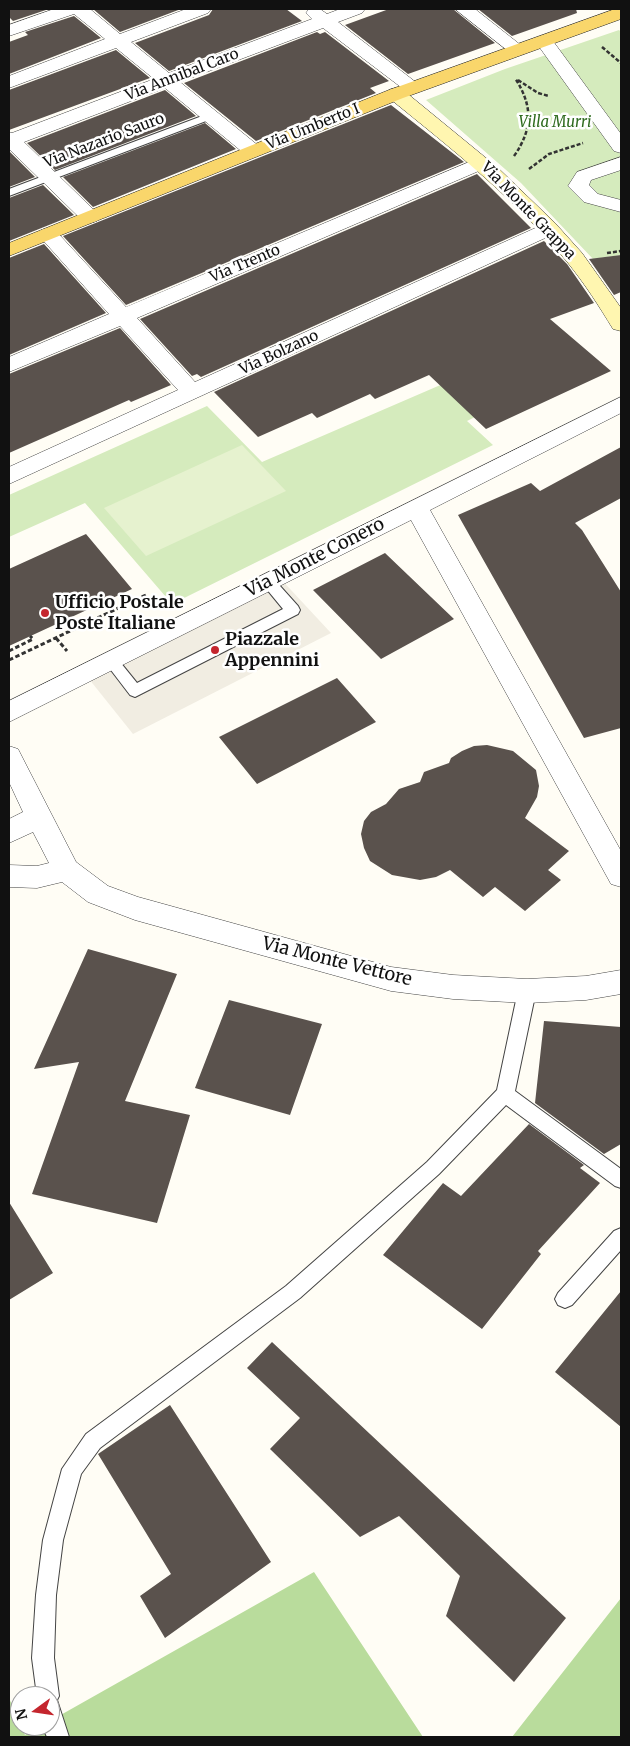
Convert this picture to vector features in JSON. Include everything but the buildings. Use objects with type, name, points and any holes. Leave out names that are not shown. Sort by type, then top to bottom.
[{"type":"main road","name":"Via Umberto I","points":[[9,250],[405,91],[621,13]]},
{"type":"street","points":[[9,31],[70,9]]},
{"type":"street","points":[[79,9],[253,152]]},
{"type":"street","points":[[9,82],[202,9]]},
{"type":"street","points":[[310,9],[405,91]]},
{"type":"street","name":"Via Annibal Caro","points":[[9,140],[356,9]]},
{"type":"street","points":[[469,10],[518,50]]},
{"type":"street","points":[[544,41],[621,147]]},
{"type":"street","name":"Via Monte Grappa","points":[[405,91],[501,180],[549,230],[596,284],[621,324]]},
{"type":"street","points":[[9,140],[90,217]]},
{"type":"street","name":"Via Trento","points":[[9,365],[481,162]]},
{"type":"street","points":[[621,163],[584,176],[578,186],[591,198],[621,206]]},
{"type":"street","name":"Via Bolzano","points":[[9,476],[549,230]]},
{"type":"street","points":[[48,234],[192,392]]},
{"type":"street","name":"Via Monte Conero","points":[[9,712],[621,404]]},
{"type":"street","points":[[416,507],[621,876]]},
{"type":"street","points":[[9,756],[66,870],[37,877],[9,876]]},
{"type":"street","points":[[9,832],[39,816]]},
{"type":"street","name":"Via Monte Vettore","points":[[66,870],[98,894],[135,908],[391,979],[453,987],[527,991],[586,988],[621,982]]},
{"type":"lane","name":"Via Nazario Sauro","points":[[9,193],[210,116]]},
{"type":"lane","points":[[111,661],[135,691],[293,610],[267,582]]},
{"type":"lane","points":[[47,1686],[43,1658],[46,1595],[53,1540],[72,1469],[93,1441],[293,1292],[433,1168],[506,1094],[527,991]]},
{"type":"lane","points":[[506,1094],[621,1180]]},
{"type":"lane","points":[[565,1299],[621,1237]]},
{"type":"path","points":[[599,45],[621,62]]},
{"type":"path","points":[[508,163],[526,141],[531,114],[526,93],[510,74]]},
{"type":"path","points":[[526,171],[549,154],[570,149],[586,142],[597,112]]},
{"type":"path","points":[[9,660],[148,594]]},
{"type":"path","points":[[9,650],[32,638],[38,646]]},
{"type":"green space","name":"Villa Murri","points":[[619,30],[621,32],[621,255],[593,259],[521,183],[426,100],[505,69]]},
{"type":"green space","points":[[452,380],[485,412],[467,421],[493,445],[172,604],[85,503],[9,537],[9,495],[207,406],[262,462]]},
{"type":"green space","points":[[242,445],[286,491],[146,556],[104,508]]},
{"type":"green space","points":[[314,1572],[423,1737],[9,1737],[9,1698],[10,1736],[60,1736],[60,1715]]},
{"type":"green space","points":[[621,1598],[621,1737],[512,1737]]},
{"type":"shaded area","name":"Piazzale Appennini","points":[[278,576],[331,633],[133,734],[85,674]]},
{"type":"place","name":"Ufficio Postale Poste Italiane","points":[[45,613]]},
{"type":"place","name":"Piazzale Appennini","points":[[215,650]]}]
